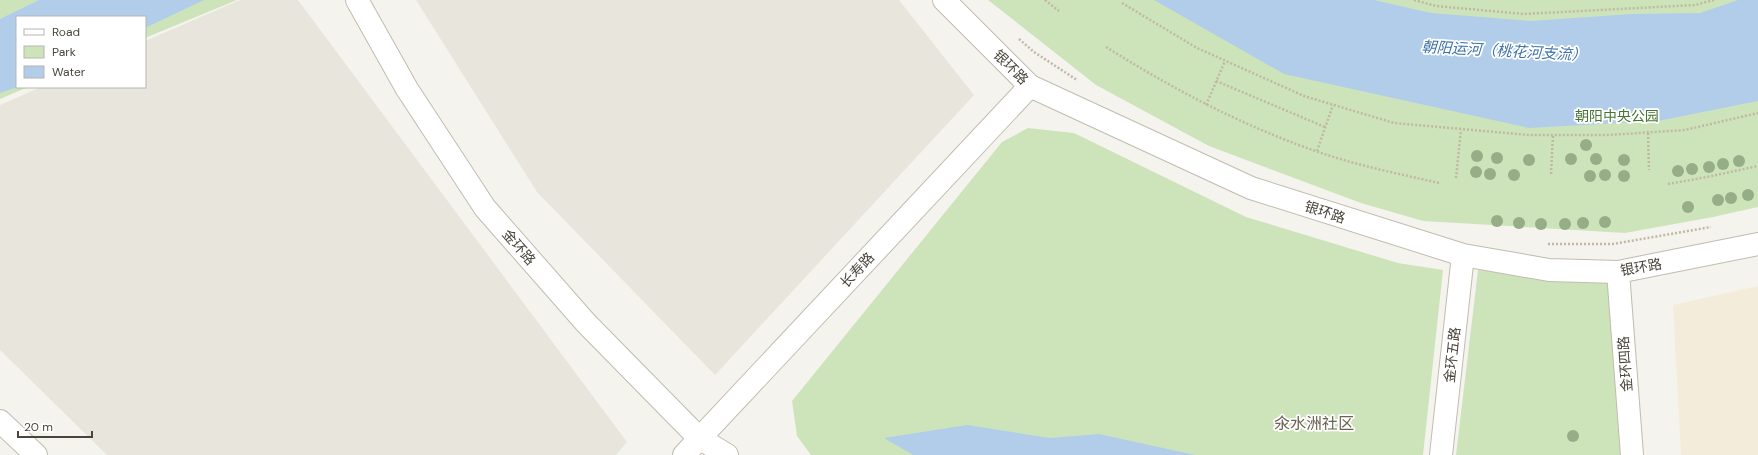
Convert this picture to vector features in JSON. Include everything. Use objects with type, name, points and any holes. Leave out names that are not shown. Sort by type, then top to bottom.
[{"type":"street","name":"金环路","points":[[357,0],[407,89],[485,208],[586,323],[698,438],[727,455]]},
{"type":"street","name":"银环路","points":[[944,0],[1030,86],[1251,188],[1463,255],[1549,270],[1618,272],[1758,244]]},
{"type":"street","name":"长寿路","points":[[684,455],[698,438],[1030,86]]},
{"type":"street","name":"金环五路","points":[[1441,455],[1463,255]]},
{"type":"street","name":"金环四路","points":[[1618,272],[1632,455]]},
{"type":"street","points":[[0,421],[36,455]]},
{"type":"path","points":[[1045,0],[1058,11]]},
{"type":"path","points":[[1414,0],[1436,6],[1524,14],[1695,5],[1713,0]]},
{"type":"path","points":[[1122,3],[1197,48],[1304,96],[1394,123],[1461,130],[1553,135],[1608,135],[1685,130],[1758,113]]},
{"type":"path","points":[[1016,36],[1034,52],[1080,82]]},
{"type":"path","points":[[1106,46],[1152,75],[1206,105],[1317,151],[1360,165],[1439,183]]},
{"type":"path","points":[[1206,105],[1225,61]]},
{"type":"path","points":[[1216,81],[1325,127]]},
{"type":"path","points":[[1317,151],[1333,105]]},
{"type":"path","points":[[1456,178],[1461,130]]},
{"type":"path","points":[[1648,133],[1649,170]]},
{"type":"path","points":[[1551,174],[1553,135]]},
{"type":"path","points":[[1668,184],[1758,166]]},
{"type":"path","points":[[1546,244],[1613,244],[1715,226]]},
{"type":"shaded area","points":[[240,0],[298,0],[627,442],[616,455],[107,455],[0,350],[0,105],[39,88],[146,88],[146,41]]},
{"type":"shaded area","points":[[416,0],[899,0],[974,95],[715,375],[537,192]]},
{"type":"shaded area","points":[[1758,286],[1758,455],[1681,455],[1673,305]]},
{"type":"green space","points":[[0,0],[237,0],[146,38],[146,16],[16,16],[16,88],[26,88],[0,99]]},
{"type":"green space","name":"朝阳中央公园","points":[[988,0],[1758,0],[1758,207],[1625,233],[1423,221],[1361,203],[1209,146],[1096,85]]},
{"type":"green space","points":[[1028,128],[1074,133],[1246,217],[1398,263],[1443,270],[1423,455],[811,455],[797,436],[792,401],[1002,142]]},
{"type":"green space","points":[[1478,270],[1608,283],[1621,455],[1456,455]]},
{"type":"water","points":[[39,0],[204,0],[146,28],[146,16],[16,16],[16,88],[0,93],[0,19]]},
{"type":"water","name":"朝阳运河（桃花河支流）","points":[[1154,0],[1374,0],[1431,13],[1531,21],[1631,14],[1700,13],[1738,0],[1758,0],[1758,101],[1658,121],[1529,128],[1284,74]]},
{"type":"water","points":[[967,425],[1050,438],[1099,434],[1195,455],[913,455],[884,438]]},
{"type":"district","name":"氽水洲社区","points":[[1314,423]]}]
